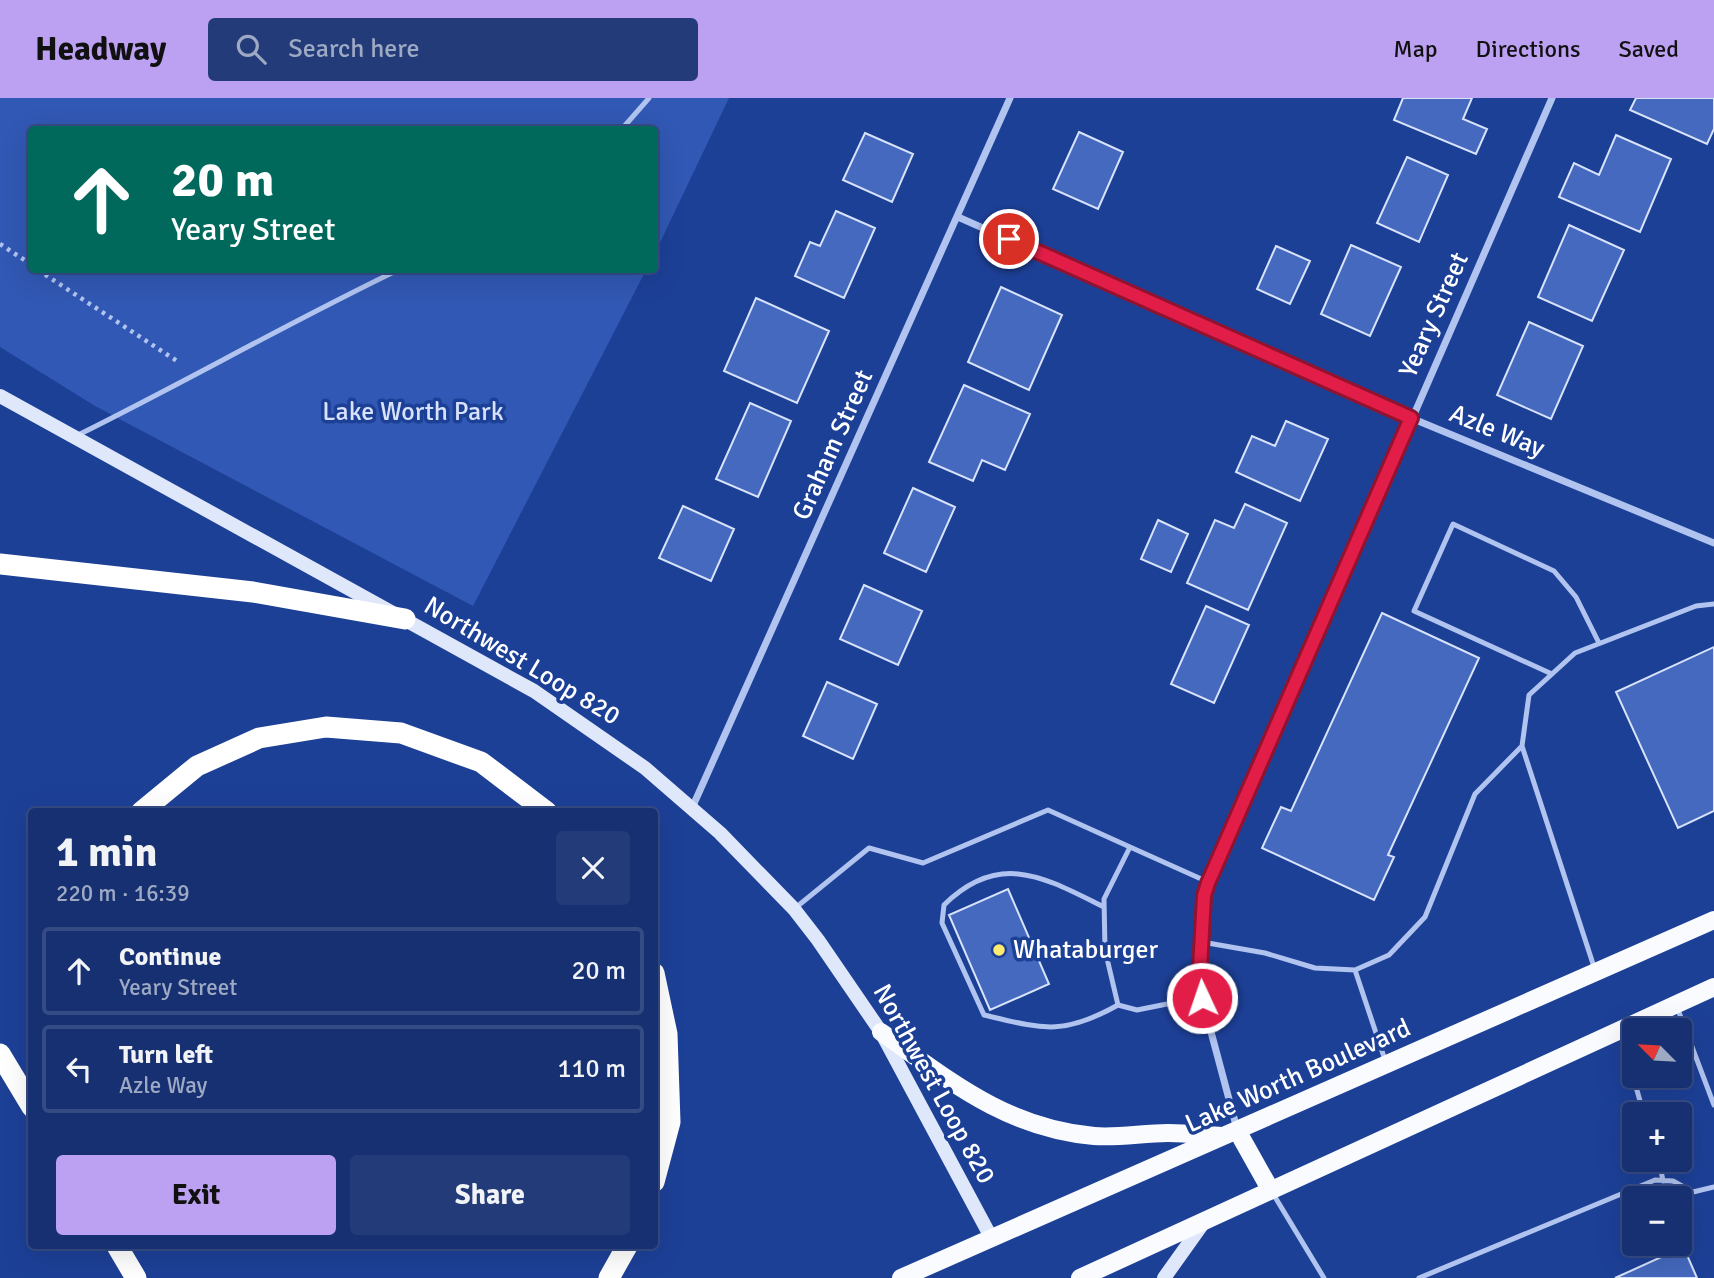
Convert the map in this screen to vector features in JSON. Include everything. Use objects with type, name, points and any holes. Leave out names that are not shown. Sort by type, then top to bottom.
[{"type":"highway","points":[[0,564],[253,592],[405,619]]},
{"type":"highway","points":[[146,808],[197,766],[259,738],[326,727],[401,733],[481,762],[542,808]]},
{"type":"highway","points":[[658,992],[667,1034],[670,1122],[658,1167]]},
{"type":"highway","points":[[0,1054],[28,1100]]},
{"type":"highway","points":[[119,1249],[136,1278]]},
{"type":"highway","points":[[135,1249],[145,1278]]},
{"type":"highway","points":[[610,1278],[625,1249]]},
{"type":"main road","name":"Northwest Loop 820","points":[[0,396],[534,691],[586,724],[645,768],[692,808],[794,909],[881,1032],[992,1239]]},
{"type":"main road","name":"Lake Worth Boulevard","points":[[901,1278],[1387,1066],[1714,919]]},
{"type":"main road","points":[[1080,1278],[1270,1189],[1621,1032],[1714,987]]},
{"type":"main road","points":[[881,1032],[967,1093],[1027,1123],[1094,1136],[1130,1138],[1166,1133],[1232,1134],[1270,1189]]},
{"type":"main road","points":[[1164,1278],[1206,1220]]},
{"type":"street","name":"Graham Street","points":[[692,808],[1010,98]]},
{"type":"street","name":"Yeary Street","points":[[1232,1134],[1199,986],[1204,896],[1208,883],[1552,98]]},
{"type":"street","name":"Azle Way","points":[[958,217],[1411,418],[1714,543]]},
{"type":"lane","points":[[624,126],[649,98]]},
{"type":"lane","points":[[75,437],[198,375],[280,327],[392,273]]},
{"type":"lane","points":[[1552,674],[1414,611],[1453,524],[1554,571],[1576,597],[1599,643]]},
{"type":"lane","points":[[1596,972],[1522,746],[1529,695],[1575,653],[1696,606],[1714,604]]},
{"type":"lane","points":[[1202,942],[1265,953],[1315,968],[1355,970],[1389,955],[1425,917],[1475,794],[1522,746]]},
{"type":"lane","points":[[794,909],[869,848],[923,863],[1048,810],[1208,883]]},
{"type":"lane","points":[[1118,1004],[1105,950],[1104,899],[1130,848]]},
{"type":"lane","points":[[1104,907],[1047,880],[1020,872],[990,877],[959,890],[944,905],[942,923],[984,1015],[1051,1029],[1087,1022],[1118,1004],[1137,1010],[1202,998]]},
{"type":"lane","points":[[1355,970],[1387,1066]]},
{"type":"lane","points":[[1677,1006],[1714,1105]]},
{"type":"lane","points":[[1621,1032],[1640,1102]]},
{"type":"lane","points":[[1661,1172],[1663,1181]]},
{"type":"lane","points":[[1419,1278],[1641,1185],[1673,1181],[1693,1192],[1714,1187]]},
{"type":"lane","points":[[1270,1189],[1324,1278]]},
{"type":"path","points":[[0,244],[28,262]]},
{"type":"path","points":[[43,273],[198,375]]},
{"type":"green space","name":"Lake Worth Park","points":[[0,98],[729,98],[658,247],[658,126],[28,126],[28,273],[644,273],[473,606],[95,406],[0,347]]},
{"type":"building","points":[[1403,98],[1472,98],[1463,119],[1487,129],[1476,154],[1394,120]]},
{"type":"building","points":[[1636,98],[1714,98],[1714,129],[1707,144],[1630,110]]},
{"type":"building","points":[[1079,132],[1123,152],[1098,209],[1053,189]]},
{"type":"building","points":[[865,133],[913,154],[892,202],[843,180]]},
{"type":"building","points":[[1616,135],[1671,159],[1640,232],[1559,197],[1574,163],[1599,175]]},
{"type":"building","points":[[1407,157],[1448,175],[1419,242],[1377,223]]},
{"type":"building","points":[[836,211],[875,228],[844,298],[795,276],[810,242],[820,246]]},
{"type":"building","points":[[1569,225],[1624,250],[1592,321],[1538,297]]},
{"type":"building","points":[[1351,245],[1401,267],[1370,336],[1321,314]]},
{"type":"building","points":[[1276,246],[1310,261],[1290,304],[1257,289]]},
{"type":"building","points":[[1001,287],[1062,315],[1029,390],[968,362]]},
{"type":"building","points":[[756,298],[829,331],[797,403],[724,371]]},
{"type":"building","points":[[1529,322],[1583,346],[1551,419],[1497,395]]},
{"type":"building","points":[[964,385],[1030,414],[1005,470],[982,460],[973,481],[929,462]]},
{"type":"building","points":[[750,403],[791,421],[758,497],[716,479]]},
{"type":"building","points":[[1286,421],[1328,439],[1300,501],[1236,472],[1252,436],[1275,446]]},
{"type":"building","points":[[913,488],[955,507],[926,572],[884,553]]},
{"type":"building","points":[[1245,504],[1287,523],[1248,610],[1187,583],[1215,520],[1234,528]]},
{"type":"building","points":[[683,506],[734,529],[711,581],[659,558]]},
{"type":"building","points":[[1158,520],[1188,534],[1171,572],[1141,559]]},
{"type":"building","points":[[864,585],[922,611],[898,665],[840,639]]},
{"type":"building","points":[[1206,606],[1249,625],[1214,703],[1171,684]]},
{"type":"building","points":[[1382,613],[1479,658],[1388,855],[1394,857],[1374,900],[1262,848],[1281,807],[1291,811]]},
{"type":"building","points":[[1714,647],[1714,811],[1678,828],[1616,692]]},
{"type":"building","points":[[827,682],[877,704],[853,759],[803,736]]},
{"type":"building","name":"Whataburger","points":[[1008,889],[1049,984],[990,1010],[949,915]]},
{"type":"building","points":[[1664,1256],[1687,1256],[1697,1278],[1615,1278]]},
{"type":"place","name":"Whataburger","points":[[999,950]]},
{"type":"route","points":[[1009,239],[1411,418],[1208,883],[1204,896],[1199,986],[1202,998]]}]
